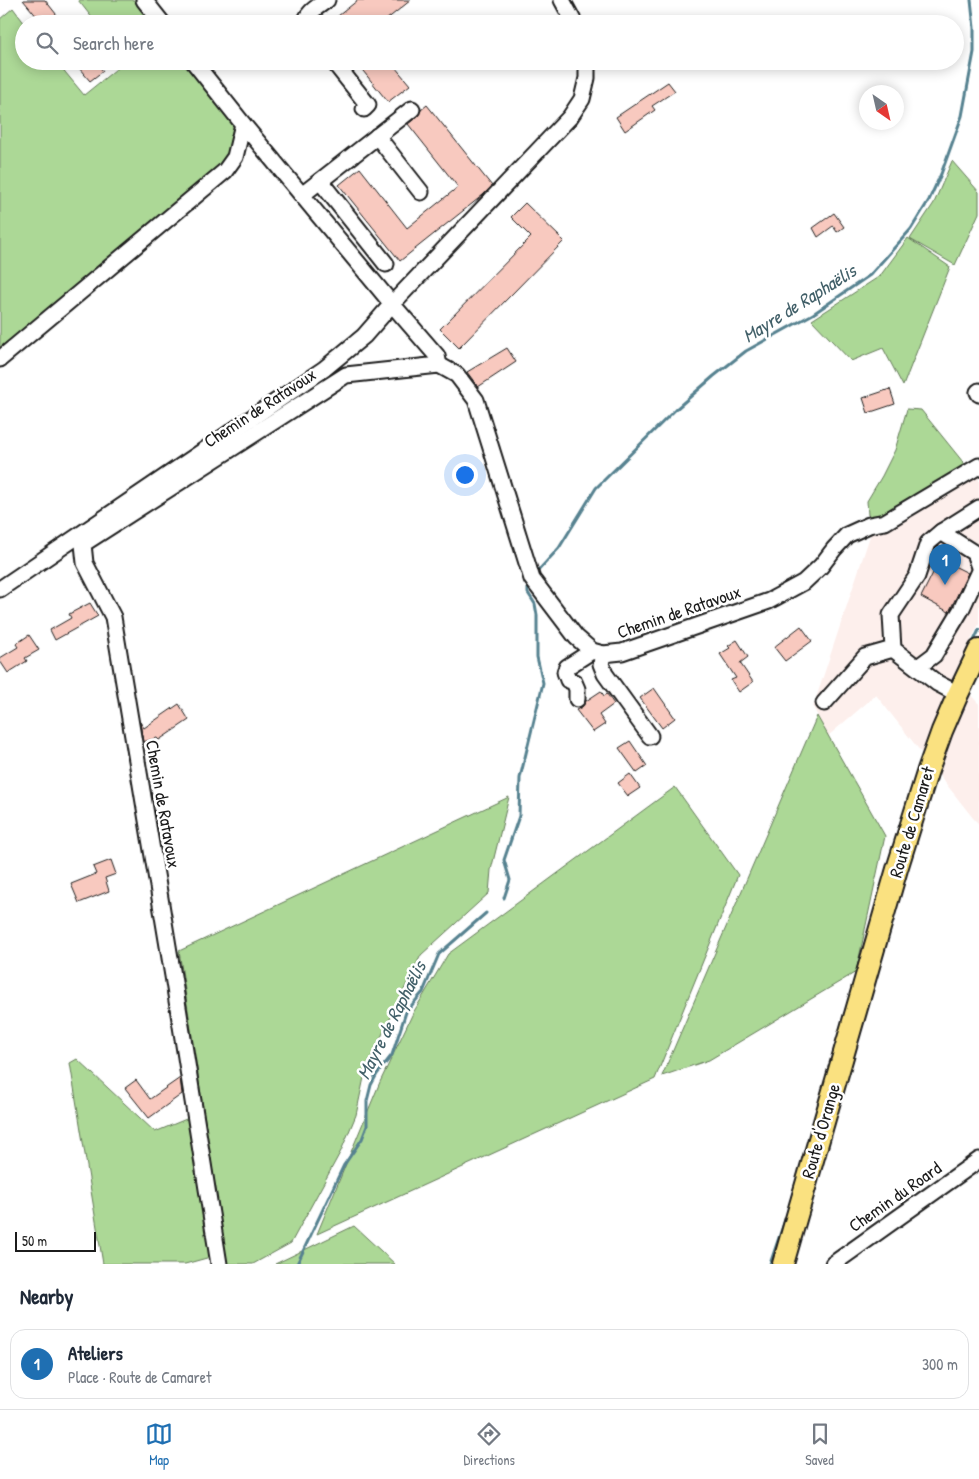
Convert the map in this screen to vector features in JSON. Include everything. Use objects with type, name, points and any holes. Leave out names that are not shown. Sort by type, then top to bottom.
[{"type":"main road","name":"Route de Camaret","points":[[859,999],[928,770],[958,694],[979,650]]},
{"type":"main road","name":"Route d'Orange","points":[[782,1264],[859,999]]},
{"type":"street","points":[[311,15],[327,0]]},
{"type":"street","points":[[562,0],[570,15]]},
{"type":"street","points":[[151,2],[158,15]]},
{"type":"street","points":[[200,70],[437,356],[440,365],[457,375],[476,400],[532,579],[576,637],[597,652],[605,674],[650,736]]},
{"type":"street","points":[[340,70],[368,105],[364,109]]},
{"type":"street","points":[[0,589],[324,369],[364,336],[392,304],[570,117],[582,99],[586,70]]},
{"type":"street","points":[[302,195],[412,109]]},
{"type":"street","points":[[0,358],[225,171],[235,157],[243,124]]},
{"type":"street","points":[[377,136],[421,192]]},
{"type":"street","points":[[320,181],[386,264]]},
{"type":"street","name":"Chemin de Ratavoux","points":[[219,1264],[173,976],[112,617],[85,563],[83,544],[346,375],[440,365]]},
{"type":"street","name":"Chemin de Ratavoux","points":[[597,652],[622,652],[769,600],[804,582],[821,566],[834,548],[847,535],[869,525],[885,522],[979,466]]},
{"type":"street","points":[[893,649],[891,615],[917,576],[928,543],[941,532],[979,508]]},
{"type":"street","points":[[918,667],[934,655],[961,610],[979,569],[974,553],[941,532]]},
{"type":"street","points":[[893,649],[937,683],[958,694]]},
{"type":"street","points":[[824,703],[865,657],[893,649]]},
{"type":"street","points":[[577,699],[577,689],[574,682],[568,680],[565,672],[568,667],[597,652]]},
{"type":"street","name":"Chemin du Roard","points":[[833,1264],[979,1160]]},
{"type":"shaded area","points":[[979,471],[979,624],[953,676],[979,704],[979,824],[876,695],[828,736],[813,707],[871,533],[887,528]]},
{"type":"green space","points":[[78,0],[137,0],[149,15],[90,15]]},
{"type":"green space","points":[[13,8],[18,15],[15,15],[15,70],[63,70],[84,95],[115,70],[194,70],[235,122],[235,140],[229,160],[0,353],[0,19]]},
{"type":"green space","points":[[952,161],[979,192],[979,213],[955,265],[910,239],[934,203]]},
{"type":"green space","points":[[908,238],[950,267],[903,386],[883,348],[851,361],[812,320],[880,276]]},
{"type":"green space","points":[[907,409],[921,410],[967,467],[879,519],[868,515],[867,501],[895,450]]},
{"type":"green space","points":[[817,716],[885,836],[856,972],[709,1060],[662,1076]]},
{"type":"green space","points":[[675,787],[738,875],[655,1079],[317,1234],[380,1082],[413,1013],[448,954]]},
{"type":"green space","points":[[509,797],[491,870],[489,893],[421,955],[366,1068],[356,1115],[341,1151],[291,1243],[253,1264],[227,1264],[179,951]]},
{"type":"green space","points":[[77,1059],[155,1132],[191,1117],[214,1256],[185,1264],[103,1264],[70,1063]]},
{"type":"green space","points":[[354,1226],[395,1264],[275,1264]]},
{"type":"building","points":[[23,0],[45,0],[57,15],[36,15]]},
{"type":"building","points":[[358,0],[411,0],[392,15],[339,15]]},
{"type":"building","points":[[81,70],[102,70],[103,71],[90,81]]},
{"type":"building","points":[[362,70],[398,70],[410,85],[388,102]]},
{"type":"building","points":[[668,82],[675,91],[652,106],[655,110],[625,131],[616,117]]},
{"type":"building","points":[[427,105],[492,186],[400,261],[339,185],[360,168],[407,228],[458,187],[408,124]]},
{"type":"building","points":[[525,203],[564,241],[459,348],[440,329],[531,237],[511,217]]},
{"type":"building","points":[[834,213],[844,227],[837,232],[833,226],[818,237],[813,228]]},
{"type":"building","points":[[507,348],[516,362],[478,387],[467,372]]},
{"type":"building","points":[[890,389],[895,404],[868,413],[863,398]]},
{"type":"building","points":[[940,559],[968,573],[949,612],[921,597]]},
{"type":"building","points":[[90,603],[98,616],[55,640],[50,630],[71,618],[69,614]]},
{"type":"building","points":[[801,626],[812,641],[785,661],[774,647]]},
{"type":"building","points":[[29,635],[39,650],[25,658],[27,661],[8,673],[0,658],[18,647],[16,644]]},
{"type":"building","points":[[737,640],[748,657],[740,663],[753,682],[739,692],[731,680],[736,678],[720,654],[730,648],[728,646]]},
{"type":"building","points":[[654,688],[675,718],[662,728],[640,698]]},
{"type":"building","points":[[601,691],[604,696],[607,694],[614,704],[599,715],[605,724],[593,732],[576,710]]},
{"type":"building","points":[[179,704],[189,720],[159,740],[157,738],[143,742],[140,722],[144,728]]},
{"type":"building","points":[[630,741],[647,766],[637,773],[619,748]]},
{"type":"building","points":[[630,774],[640,788],[628,796],[618,783]]},
{"type":"building","points":[[111,860],[116,874],[105,878],[109,891],[79,903],[71,884],[96,874],[93,867]]},
{"type":"building","points":[[180,1078],[182,1094],[149,1118],[125,1088],[136,1080],[150,1099]]},
{"type":"waterway","name":"Mayre de Raphaëlis","points":[[536,573],[559,548],[596,488],[675,410],[746,351],[813,314],[870,275],[911,229],[929,200],[941,174],[962,116],[974,52],[971,0]]},
{"type":"waterway","name":"Mayre de Raphaëlis","points":[[504,898],[510,880],[504,860],[519,816],[520,778],[543,683],[537,657],[537,615],[535,604],[528,593],[528,583]]},
{"type":"waterway","points":[[972,645],[979,630]]},
{"type":"waterway","name":"Mayre de Raphaëlis","points":[[297,1264],[344,1165],[362,1139],[367,1126],[367,1101],[371,1085],[392,1055],[406,1012],[423,992],[439,954],[486,913]]},
{"type":"waterway","points":[[842,1024],[849,1000]]},
{"type":"waterway","points":[[770,1264],[786,1217]]},
{"type":"place","name":"Ateliers","points":[[945,585]]}]
